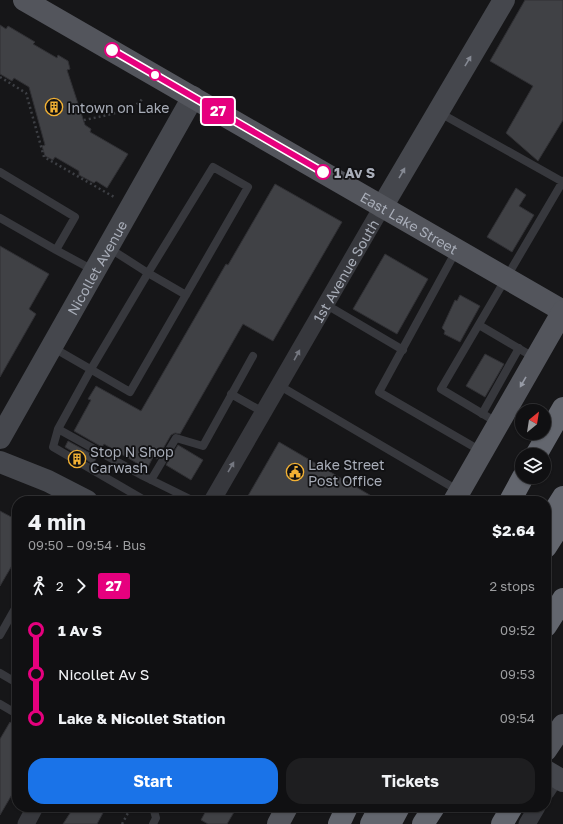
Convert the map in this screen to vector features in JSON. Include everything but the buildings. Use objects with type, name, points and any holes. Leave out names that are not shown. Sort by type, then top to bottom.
[{"type":"highway","points":[[540,448],[558,417]]},
{"type":"highway","points":[[513,496],[519,484]]},
{"type":"highway","points":[[551,516],[563,497]]},
{"type":"highway","points":[[551,539],[563,520]]},
{"type":"highway","points":[[551,618],[563,599]]},
{"type":"highway","points":[[339,824],[345,812]]},
{"type":"highway","points":[[371,824],[377,812]]},
{"type":"highway","points":[[390,824],[396,812]]},
{"type":"highway","points":[[423,824],[431,812]]},
{"type":"highway","points":[[502,824],[509,812]]},
{"type":"main road","name":"East Lake Street","points":[[24,0],[563,311]]},
{"type":"main road","name":"1st Avenue South","points":[[382,207],[504,0]]},
{"type":"main road","name":"Nicollet Avenue","points":[[0,438],[193,97]]},
{"type":"main road","points":[[457,496],[483,452],[491,419],[528,354],[563,311]]},
{"type":"main road","points":[[0,462],[48,481],[77,496]]},
{"type":"main road","points":[[551,743],[563,725]]},
{"type":"main road","points":[[278,824],[284,812]]},
{"type":"street","name":"1st Avenue South","points":[[215,496],[263,412],[280,386],[325,304],[382,207]]},
{"type":"street","points":[[26,824],[32,812]]},
{"type":"street","points":[[527,824],[534,812]]},
{"type":"lane","points":[[438,112],[563,182],[441,389],[491,419]]},
{"type":"lane","points":[[52,347],[91,369],[130,392],[248,187],[213,167],[91,369],[58,429],[53,447],[137,496]]},
{"type":"lane","points":[[0,172],[75,216],[56,250]]},
{"type":"lane","points":[[0,218],[95,271]]},
{"type":"lane","points":[[108,248],[186,295]]},
{"type":"lane","points":[[457,249],[379,392],[483,452]]},
{"type":"lane","points":[[325,304],[403,350]]},
{"type":"lane","points":[[479,325],[528,354]]},
{"type":"lane","points":[[151,480],[176,438],[203,446],[253,356]]},
{"type":"lane","points":[[280,386],[457,496]]},
{"type":"lane","points":[[231,394],[263,412]]},
{"type":"lane","points":[[58,429],[151,480],[177,496]]},
{"type":"lane","points":[[0,634],[12,614]]},
{"type":"lane","points":[[0,673],[12,680]]},
{"type":"lane","points":[[0,704],[12,711]]},
{"type":"lane","points":[[153,824],[156,818],[154,812]]},
{"type":"path","points":[[0,77],[26,93],[44,157],[114,197]]},
{"type":"path","points":[[84,120],[130,108],[140,103],[142,99]]},
{"type":"path","points":[[122,824],[128,813]]},
{"type":"bus line","name":"27","points":[[112,50],[323,172]]},
{"type":"place","name":"Intown on Lake","points":[[54,107]]},
{"type":"place","name":"1 Av S","points":[[323,172]]},
{"type":"place","name":"Stop N Shop Carwash","points":[[77,459]]},
{"type":"place","name":"Lake Street Post Office","points":[[295,472]]}]
